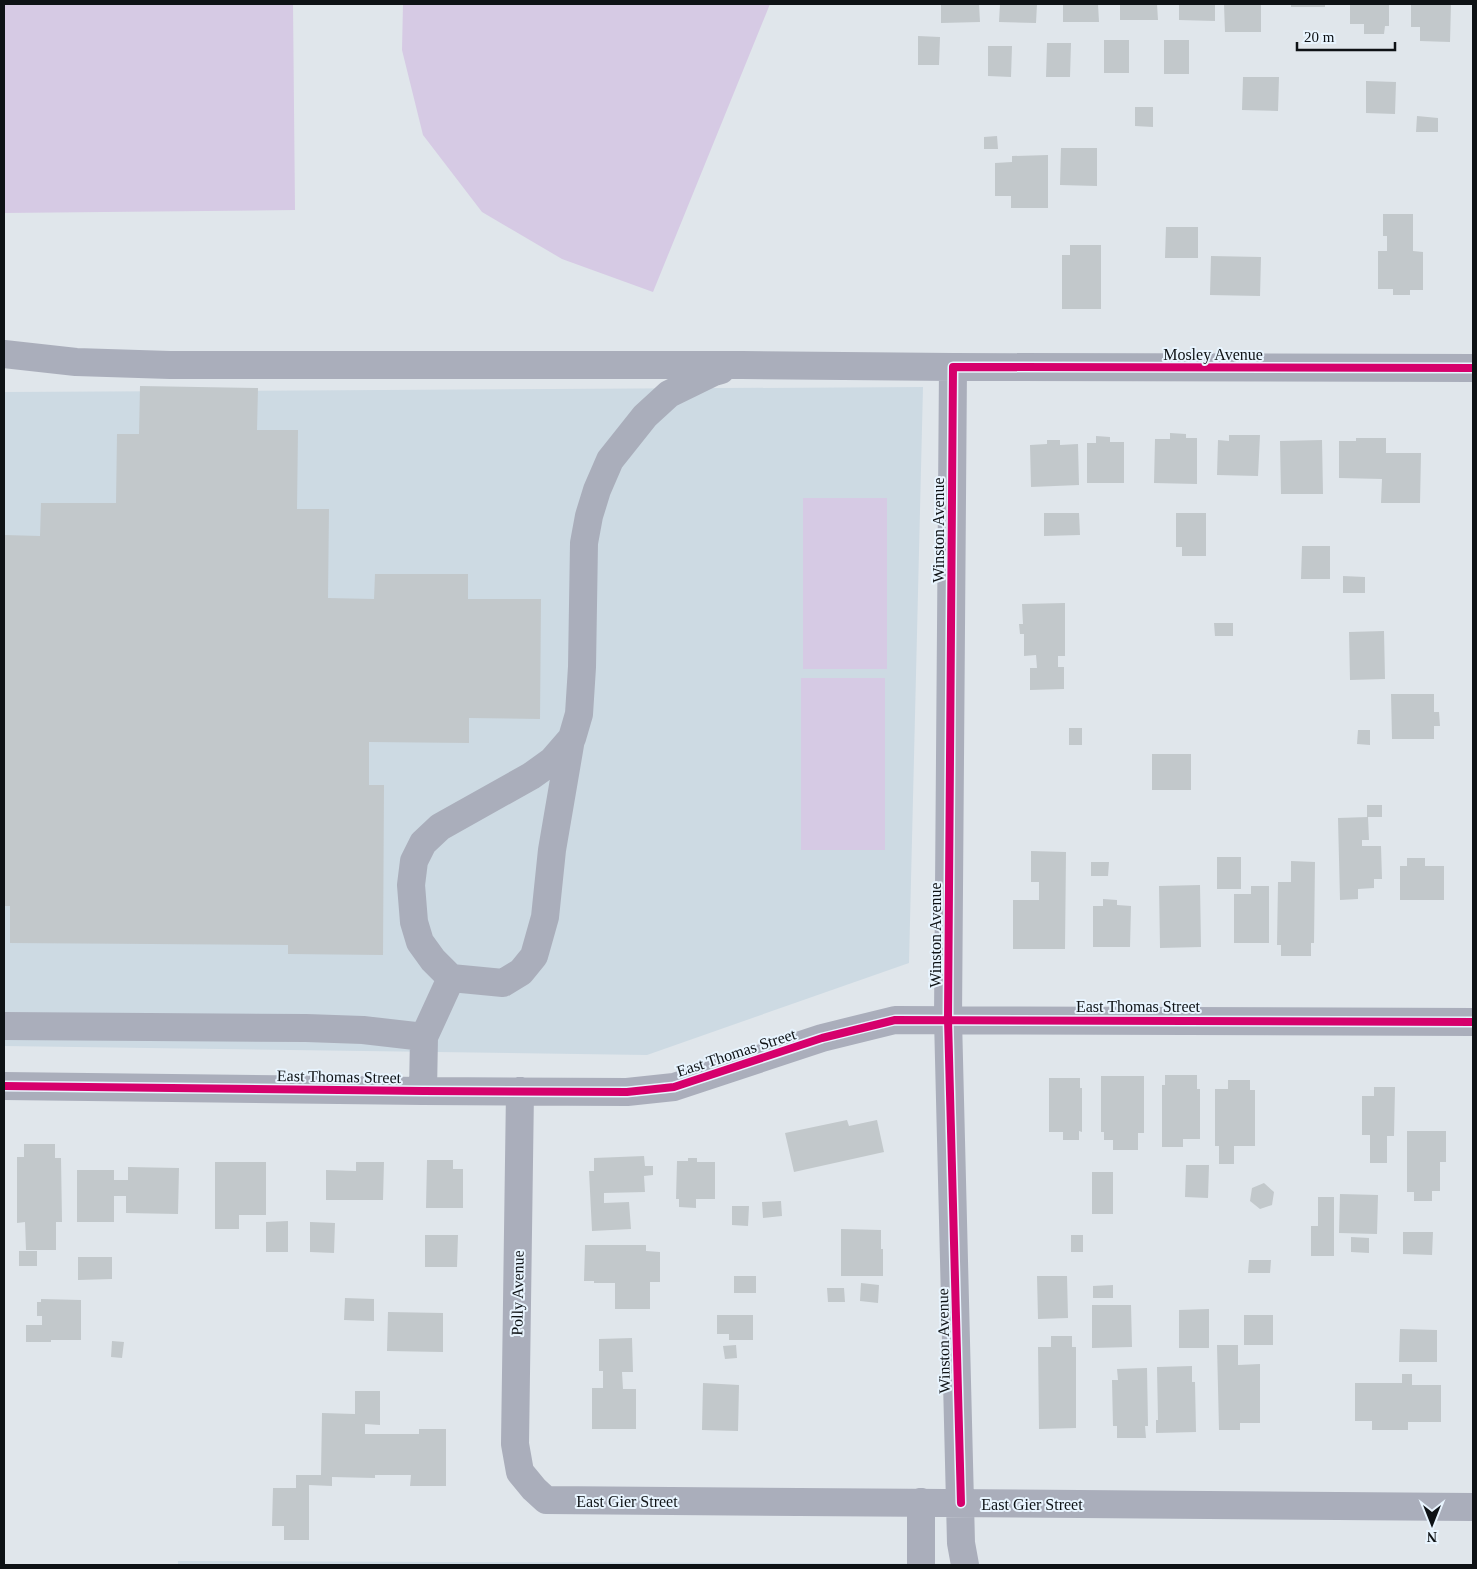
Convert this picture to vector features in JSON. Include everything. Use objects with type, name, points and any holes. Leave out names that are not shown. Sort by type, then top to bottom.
[{"type":"street","points":[[4,354],[76,362],[170,365],[742,365]]},
{"type":"street","points":[[572,738],[552,761],[532,776],[440,827],[424,844],[414,861],[411,885],[414,922],[420,942],[433,960],[451,978],[503,983],[521,972],[534,956],[545,917],[552,850],[572,738],[579,714],[582,667],[584,544],[589,516],[597,490],[607,468],[615,454],[645,416],[669,394],[714,372],[742,365]]},
{"type":"street","name":"Mosley Avenue","points":[[742,365],[1473,368]]},
{"type":"street","name":"Winston Avenue","points":[[953,367],[948,1019],[961,1543],[965,1565]]},
{"type":"street","points":[[424,1091],[424,1037],[451,978]]},
{"type":"street","name":"East Thomas Street","points":[[4,1086],[628,1092],[674,1087],[822,1038],[895,1020],[1473,1022]]},
{"type":"street","points":[[4,1026],[344,1029],[424,1037]]},
{"type":"street","name":"Polly Avenue","points":[[520,1091],[515,1444],[520,1472],[534,1490]]},
{"type":"street","name":"East Gier Street","points":[[534,1490],[546,1500],[564,1501],[1473,1507]]},
{"type":"street","points":[[921,1502],[921,1565]]},
{"type":"shaded area","points":[[4,4],[293,4],[295,210],[4,213]]},
{"type":"shaded area","points":[[403,4],[770,4],[653,292],[562,259],[482,212],[423,135],[402,50]]},
{"type":"shaded area","points":[[923,387],[909,963],[647,1055],[4,1046],[4,392]]},
{"type":"shaded area","points":[[803,498],[887,498],[887,669],[803,669]]},
{"type":"shaded area","points":[[801,678],[885,678],[885,850],[801,850]]},
{"type":"shaded area","points":[[178,1561],[1007,1564],[1007,1565],[178,1565]]},
{"type":"building","points":[[941,4],[979,4],[980,22],[941,23]]},
{"type":"building","points":[[1000,4],[1037,4],[1036,23],[999,22]]},
{"type":"building","points":[[1063,4],[1098,4],[1099,22],[1063,22]]},
{"type":"building","points":[[1120,4],[1157,4],[1158,20],[1120,20]]},
{"type":"building","points":[[1179,4],[1215,4],[1215,21],[1179,20]]},
{"type":"building","points":[[1224,4],[1261,4],[1261,32],[1225,32]]},
{"type":"building","points":[[1291,4],[1325,4],[1325,7],[1291,7]]},
{"type":"building","points":[[1350,4],[1389,4],[1389,26],[1385,26],[1384,34],[1364,34],[1364,24],[1350,24]]},
{"type":"building","points":[[1411,4],[1451,4],[1450,42],[1420,41],[1420,27],[1411,27]]},
{"type":"building","points":[[918,36],[940,37],[939,65],[918,65]]},
{"type":"building","points":[[1104,40],[1129,40],[1129,73],[1104,73]]},
{"type":"building","points":[[1164,40],[1189,40],[1189,74],[1164,74]]},
{"type":"building","points":[[1047,43],[1071,43],[1070,77],[1046,77]]},
{"type":"building","points":[[988,46],[1012,46],[1011,77],[988,76]]},
{"type":"building","points":[[1243,77],[1279,77],[1278,111],[1242,110]]},
{"type":"building","points":[[1366,81],[1396,82],[1395,114],[1366,113]]},
{"type":"building","points":[[1135,107],[1153,107],[1153,127],[1135,126]]},
{"type":"building","points":[[1417,116],[1438,118],[1438,132],[1416,132]]},
{"type":"building","points":[[997,136],[998,149],[984,149],[984,137]]},
{"type":"building","points":[[1061,148],[1097,148],[1097,186],[1060,185]]},
{"type":"building","points":[[1048,155],[1048,208],[1011,208],[1011,196],[995,196],[995,163],[1012,162],[1012,156]]},
{"type":"building","points":[[1383,214],[1413,214],[1413,251],[1423,252],[1423,290],[1410,290],[1410,295],[1393,295],[1393,289],[1378,289],[1378,251],[1387,251],[1387,236],[1383,236]]},
{"type":"building","points":[[1166,227],[1198,227],[1198,258],[1165,258]]},
{"type":"building","points":[[1070,245],[1101,245],[1101,309],[1062,309],[1062,255],[1070,255]]},
{"type":"building","points":[[1211,256],[1261,257],[1260,296],[1210,295]]},
{"type":"building","points":[[140,386],[258,388],[257,430],[298,430],[297,509],[329,509],[328,598],[374,599],[375,574],[468,574],[468,599],[541,599],[540,719],[469,718],[469,743],[369,742],[369,785],[384,785],[383,955],[288,954],[288,945],[10,943],[10,906],[4,906],[4,535],[40,536],[41,503],[116,503],[117,434],[139,434]]},
{"type":"building","points":[[1170,433],[1186,434],[1186,438],[1197,438],[1197,484],[1154,483],[1155,439],[1170,439]]},
{"type":"building","points":[[1229,435],[1260,435],[1258,476],[1217,475],[1218,440],[1229,441]]},
{"type":"building","points":[[1096,436],[1110,437],[1110,442],[1124,442],[1124,483],[1087,483],[1087,443],[1096,443]]},
{"type":"building","points":[[1356,438],[1386,438],[1386,453],[1421,453],[1420,503],[1381,503],[1382,479],[1339,478],[1339,441],[1356,441]]},
{"type":"building","points":[[1047,440],[1060,440],[1060,445],[1078,444],[1079,485],[1031,487],[1030,445],[1047,444]]},
{"type":"building","points":[[1322,440],[1323,494],[1281,494],[1280,441]]},
{"type":"building","points":[[1044,513],[1079,513],[1080,535],[1044,536]]},
{"type":"building","points":[[1176,513],[1206,513],[1206,556],[1182,556],[1182,547],[1176,547]]},
{"type":"building","points":[[1302,546],[1330,546],[1330,579],[1301,579]]},
{"type":"building","points":[[1343,576],[1365,577],[1365,593],[1343,593]]},
{"type":"building","points":[[1065,603],[1065,656],[1058,656],[1058,667],[1064,667],[1064,689],[1030,690],[1030,668],[1037,668],[1036,655],[1024,656],[1024,634],[1020,634],[1019,624],[1023,624],[1022,604]]},
{"type":"building","points":[[1214,623],[1233,623],[1233,636],[1215,636]]},
{"type":"building","points":[[1384,631],[1385,679],[1350,680],[1349,632]]},
{"type":"building","points":[[1391,694],[1434,694],[1434,712],[1439,712],[1440,726],[1434,726],[1434,739],[1392,739]]},
{"type":"building","points":[[1069,728],[1082,728],[1082,745],[1069,745]]},
{"type":"building","points":[[1358,730],[1370,730],[1370,745],[1357,744]]},
{"type":"building","points":[[1152,754],[1191,754],[1191,790],[1152,790]]},
{"type":"building","points":[[1367,805],[1382,805],[1382,817],[1367,817]]},
{"type":"building","points":[[1368,817],[1369,840],[1362,840],[1362,846],[1381,846],[1382,879],[1374,879],[1374,888],[1358,889],[1358,899],[1340,900],[1338,818]]},
{"type":"building","points":[[1031,851],[1066,852],[1065,949],[1013,949],[1013,900],[1039,900],[1039,882],[1031,882]]},
{"type":"building","points":[[1217,857],[1241,857],[1241,889],[1217,889]]},
{"type":"building","points":[[1407,858],[1425,858],[1425,866],[1444,866],[1444,900],[1400,900],[1400,866],[1407,866]]},
{"type":"building","points":[[1291,861],[1315,862],[1314,943],[1311,943],[1311,956],[1281,956],[1281,945],[1277,945],[1278,882],[1291,882]]},
{"type":"building","points":[[1091,862],[1109,862],[1108,876],[1091,876]]},
{"type":"building","points":[[1200,885],[1201,947],[1160,948],[1159,886]]},
{"type":"building","points":[[1251,886],[1269,886],[1269,943],[1234,943],[1234,894],[1251,894]]},
{"type":"building","points":[[1103,899],[1117,900],[1117,905],[1131,906],[1130,947],[1093,947],[1093,906],[1103,906]]},
{"type":"building","points":[[1165,1075],[1197,1075],[1197,1089],[1200,1089],[1200,1139],[1183,1139],[1183,1147],[1162,1147],[1162,1085],[1165,1085]]},
{"type":"building","points":[[1101,1076],[1144,1076],[1144,1133],[1138,1133],[1138,1150],[1113,1150],[1113,1140],[1104,1140],[1104,1132],[1101,1132]]},
{"type":"building","points":[[1049,1078],[1080,1078],[1080,1088],[1082,1088],[1082,1132],[1079,1131],[1079,1140],[1063,1140],[1063,1132],[1049,1132]]},
{"type":"building","points":[[1228,1080],[1250,1080],[1250,1090],[1255,1090],[1255,1146],[1234,1146],[1234,1164],[1219,1164],[1219,1146],[1215,1146],[1215,1089],[1228,1089]]},
{"type":"building","points":[[1374,1087],[1395,1087],[1394,1136],[1387,1136],[1387,1163],[1370,1163],[1370,1135],[1362,1135],[1362,1096],[1374,1096]]},
{"type":"building","points":[[847,1120],[849,1126],[877,1120],[884,1152],[794,1172],[785,1133]]},
{"type":"building","points":[[1407,1131],[1446,1131],[1446,1162],[1440,1162],[1440,1191],[1432,1191],[1432,1201],[1414,1201],[1414,1192],[1407,1192]]},
{"type":"building","points":[[24,1144],[55,1144],[55,1158],[61,1158],[62,1222],[56,1222],[56,1250],[26,1250],[25,1222],[17,1223],[17,1157],[24,1157]]},
{"type":"building","points":[[644,1156],[645,1166],[653,1166],[653,1175],[644,1176],[645,1192],[604,1193],[604,1203],[629,1202],[631,1229],[592,1231],[589,1171],[594,1171],[594,1158]]},
{"type":"building","points":[[688,1158],[697,1158],[697,1162],[715,1162],[715,1199],[696,1199],[696,1208],[679,1207],[679,1199],[676,1199],[677,1161],[688,1161]]},
{"type":"building","points":[[427,1160],[453,1160],[453,1169],[463,1169],[463,1208],[426,1208]]},
{"type":"building","points":[[215,1162],[266,1162],[266,1215],[239,1215],[239,1229],[215,1229]]},
{"type":"building","points":[[356,1162],[384,1162],[383,1200],[326,1200],[326,1170],[356,1171]]},
{"type":"building","points":[[1186,1165],[1209,1165],[1208,1198],[1185,1197]]},
{"type":"building","points":[[128,1167],[179,1168],[178,1214],[126,1213],[126,1196],[114,1196],[114,1222],[77,1222],[77,1170],[114,1170],[114,1180],[128,1180]]},
{"type":"building","points":[[1092,1172],[1113,1172],[1113,1214],[1092,1214]]},
{"type":"building","points":[[1264,1183],[1274,1192],[1272,1205],[1260,1209],[1250,1201],[1252,1188]]},
{"type":"building","points":[[1340,1194],[1378,1195],[1377,1234],[1339,1233]]},
{"type":"building","points":[[1318,1197],[1334,1197],[1334,1256],[1311,1256],[1311,1226],[1318,1226]]},
{"type":"building","points":[[781,1201],[782,1216],[763,1218],[762,1202]]},
{"type":"building","points":[[732,1206],[749,1206],[748,1226],[732,1225]]},
{"type":"building","points":[[288,1221],[288,1252],[266,1252],[266,1222]]},
{"type":"building","points":[[310,1222],[335,1223],[334,1253],[310,1252]]},
{"type":"building","points":[[841,1229],[881,1230],[883,1276],[841,1276]]},
{"type":"building","points":[[1403,1232],[1433,1232],[1432,1255],[1403,1254]]},
{"type":"building","points":[[425,1235],[458,1235],[457,1267],[425,1267]]},
{"type":"building","points":[[1071,1235],[1083,1235],[1083,1252],[1071,1252]]},
{"type":"building","points":[[1351,1237],[1369,1238],[1369,1253],[1351,1252]]},
{"type":"building","points":[[585,1245],[646,1245],[646,1251],[660,1252],[660,1282],[650,1282],[650,1309],[615,1309],[615,1283],[584,1281]]},
{"type":"building","points":[[19,1251],[37,1251],[37,1266],[19,1266]]},
{"type":"building","points":[[78,1257],[112,1257],[112,1279],[78,1280]]},
{"type":"building","points":[[1249,1260],[1271,1260],[1270,1273],[1248,1273]]},
{"type":"building","points":[[734,1276],[756,1276],[756,1293],[734,1293]]},
{"type":"building","points":[[1037,1276],[1067,1276],[1068,1318],[1038,1319]]},
{"type":"building","points":[[861,1283],[879,1285],[878,1303],[860,1301]]},
{"type":"building","points":[[1113,1285],[1113,1298],[1093,1298],[1093,1286]]},
{"type":"building","points":[[827,1288],[844,1288],[845,1302],[828,1302]]},
{"type":"building","points":[[345,1298],[374,1299],[374,1321],[344,1320]]},
{"type":"building","points":[[41,1299],[81,1300],[81,1340],[26,1342],[26,1325],[42,1325],[42,1316],[37,1316],[37,1302],[41,1302]]},
{"type":"building","points":[[1092,1305],[1131,1305],[1132,1347],[1092,1348]]},
{"type":"building","points":[[1209,1309],[1209,1348],[1179,1348],[1179,1310]]},
{"type":"building","points":[[388,1312],[443,1313],[443,1352],[387,1351]]},
{"type":"building","points":[[717,1315],[753,1315],[753,1340],[729,1340],[729,1334],[717,1334]]},
{"type":"building","points":[[1244,1315],[1273,1315],[1273,1345],[1244,1345]]},
{"type":"building","points":[[1400,1329],[1437,1330],[1437,1362],[1399,1362]]},
{"type":"building","points":[[1051,1336],[1072,1336],[1072,1347],[1076,1347],[1076,1428],[1039,1429],[1038,1347],[1051,1347]]},
{"type":"building","points":[[632,1338],[633,1372],[622,1372],[623,1389],[636,1389],[636,1429],[592,1429],[592,1388],[603,1388],[603,1371],[599,1371],[599,1339]]},
{"type":"building","points":[[112,1341],[124,1342],[122,1358],[111,1357]]},
{"type":"building","points":[[736,1345],[737,1358],[725,1359],[723,1346]]},
{"type":"building","points":[[1217,1345],[1238,1345],[1238,1365],[1260,1364],[1260,1423],[1240,1423],[1240,1430],[1219,1430]]},
{"type":"building","points":[[1192,1366],[1192,1382],[1195,1382],[1196,1432],[1156,1433],[1156,1420],[1158,1420],[1157,1367]]},
{"type":"building","points":[[1147,1368],[1148,1426],[1145,1426],[1146,1438],[1117,1438],[1117,1426],[1113,1426],[1112,1380],[1118,1380],[1117,1369]]},
{"type":"building","points":[[1402,1374],[1412,1374],[1412,1385],[1441,1385],[1441,1422],[1408,1422],[1408,1430],[1372,1430],[1372,1421],[1355,1421],[1355,1383],[1402,1383]]},
{"type":"building","points":[[703,1383],[739,1385],[738,1431],[702,1430]]},
{"type":"building","points":[[355,1391],[380,1391],[380,1425],[365,1424],[365,1434],[419,1434],[419,1429],[446,1429],[446,1486],[410,1486],[411,1475],[375,1475],[375,1478],[332,1477],[332,1486],[309,1485],[309,1540],[284,1540],[284,1526],[272,1526],[273,1488],[296,1488],[296,1475],[321,1475],[322,1413],[355,1414]]},
{"type":"cycle path","points":[[961,1503],[948,1019],[953,367],[1473,368]]},
{"type":"cycle path","points":[[4,1086],[627,1092],[674,1087],[822,1038],[895,1020],[1473,1022]]}]
